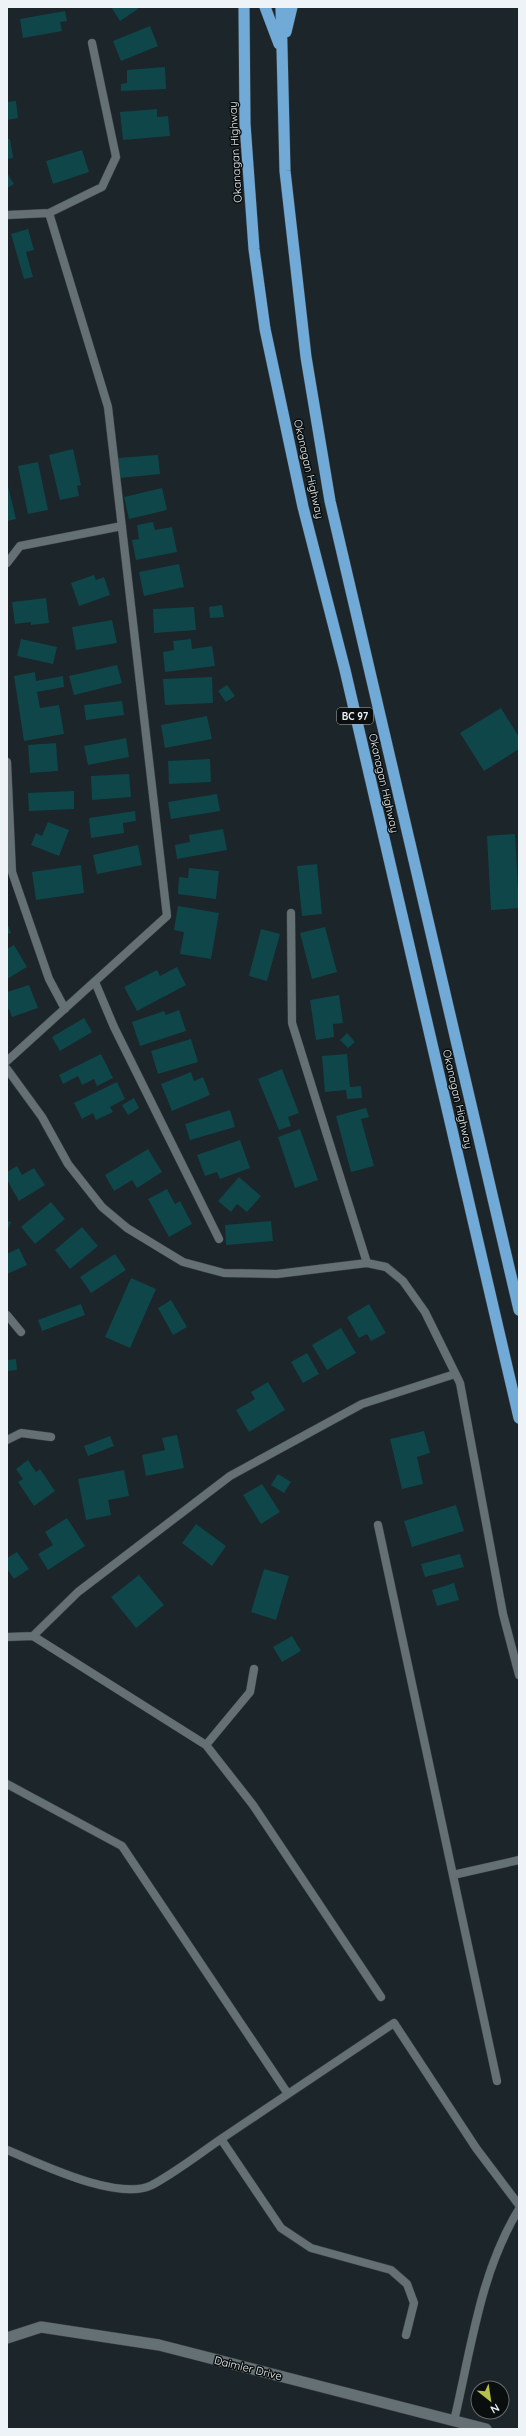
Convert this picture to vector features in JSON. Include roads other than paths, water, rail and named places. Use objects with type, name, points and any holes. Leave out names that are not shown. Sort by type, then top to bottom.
[{"type":"highway","name":"Okanagan Highway","points":[[244,7],[245,124],[254,249],[265,329],[303,506],[348,686],[519,1418]]},
{"type":"highway","points":[[265,7],[282,50]]},
{"type":"highway","name":"Okanagan Highway","points":[[281,7],[286,178],[306,357],[330,501],[368,675],[519,1310]]},
{"type":"highway","points":[[282,50],[292,7]]},
{"type":"street","name":"Daimler Drive","points":[[7,2338],[41,2327],[159,2345],[454,2425],[486,2429]]},
{"type":"lane","points":[[7,215],[49,212],[102,187],[116,157],[92,43]]},
{"type":"lane","points":[[7,1061],[168,916],[108,406],[49,212]]},
{"type":"lane","points":[[7,563],[20,546],[122,526]]},
{"type":"lane","points":[[7,762],[12,872],[49,979],[64,1009]]},
{"type":"lane","points":[[291,913],[292,1023],[367,1263]]},
{"type":"lane","points":[[95,982],[114,1027],[219,1239]]},
{"type":"lane","points":[[7,1069],[42,1117],[68,1164],[102,1207],[127,1228],[183,1262],[224,1273],[277,1274],[367,1263],[386,1267],[403,1281],[425,1312],[460,1383],[503,1614],[519,1675]]},
{"type":"lane","points":[[7,1315],[21,1332]]},
{"type":"lane","points":[[33,1636],[78,1592],[230,1476],[362,1404],[456,1374]]},
{"type":"lane","points":[[7,1440],[22,1433],[51,1437]]},
{"type":"lane","points":[[378,1525],[497,2081]]},
{"type":"lane","points":[[7,1637],[33,1636],[206,1745],[253,1805],[381,1997]]},
{"type":"lane","points":[[206,1745],[250,1692],[254,1669]]},
{"type":"lane","points":[[7,1784],[122,1846],[288,2094]]},
{"type":"lane","points":[[453,1875],[519,1860]]},
{"type":"lane","points":[[7,2150],[96,2185],[129,2190],[151,2185],[394,2023],[476,2148],[519,2205]]},
{"type":"lane","points":[[221,2139],[281,2228],[311,2248],[391,2270],[407,2284],[414,2303],[406,2335]]},
{"type":"lane","points":[[454,2425],[488,2276],[509,2225],[519,2209]]}]
